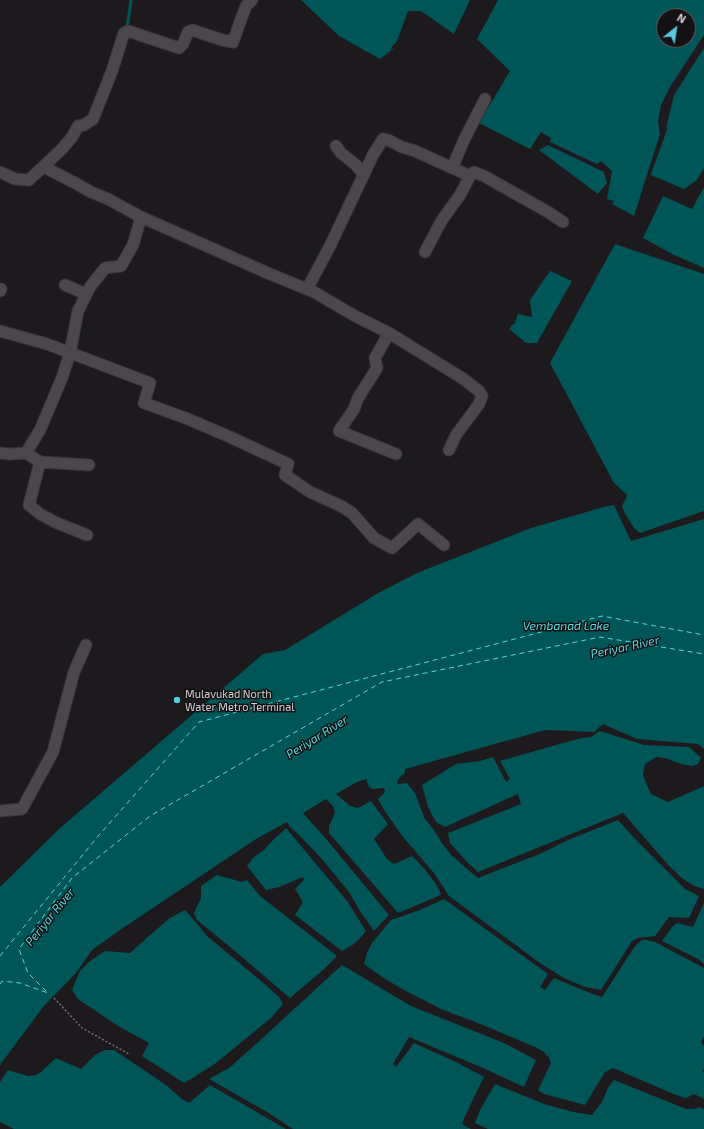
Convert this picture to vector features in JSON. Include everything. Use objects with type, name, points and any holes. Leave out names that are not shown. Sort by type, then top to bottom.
[{"type":"street","points":[[0,172],[15,179],[29,180],[44,167],[72,137],[78,126],[84,125],[93,119],[112,71],[124,33],[128,31],[179,48],[183,44],[188,32],[192,30],[233,42],[246,6],[252,0]]},
{"type":"street","points":[[452,168],[464,140],[486,99]]},
{"type":"street","points":[[307,289],[330,246],[373,155],[383,140],[388,140],[402,147],[415,151],[470,176]]},
{"type":"street","points":[[336,146],[341,153],[356,165],[364,174]]},
{"type":"street","points":[[44,167],[141,217],[314,292],[355,316],[389,333],[462,378],[482,396],[479,404],[456,435],[449,450]]},
{"type":"street","points":[[425,252],[442,220],[474,172],[484,176],[563,222]]},
{"type":"street","points":[[26,453],[40,430],[62,378],[70,353],[78,311],[86,294],[105,268],[121,266],[133,244],[141,217]]},
{"type":"street","points":[[65,285],[86,294]]},
{"type":"street","points":[[0,331],[47,344],[150,383],[144,404],[230,437],[288,464],[285,475],[310,492],[341,506],[352,513],[374,538],[392,548],[418,524],[444,545]]},
{"type":"street","points":[[389,333],[375,358],[377,368],[358,398],[354,409],[339,431],[396,454]]},
{"type":"street","points":[[0,453],[26,453],[40,462],[89,465]]},
{"type":"street","points":[[40,462],[29,505],[40,514],[57,523],[87,535]]},
{"type":"street","points":[[0,811],[22,808],[53,752],[74,672],[86,645]]},
{"type":"path","points":[[54,998],[82,1028],[129,1054]]},
{"type":"water","points":[[301,0],[470,0],[454,34],[421,11],[408,11],[397,41],[390,49],[394,48],[380,59],[339,36]]},
{"type":"water","points":[[498,0],[704,0],[704,35],[696,47],[696,8],[656,8],[656,48],[696,48],[670,87],[661,105],[658,121],[660,134],[634,216],[612,204],[614,201],[607,199],[612,171],[601,161],[597,164],[550,142],[551,138],[541,132],[530,149],[479,123],[510,71],[477,39]]},
{"type":"water","points":[[704,48],[704,168],[697,180],[684,189],[651,174],[668,127],[666,129],[674,95]]},
{"type":"water","points":[[548,145],[604,172],[607,183],[598,194],[539,150]]},
{"type":"water","points":[[704,187],[704,268],[674,255],[643,238],[663,196],[692,209]]},
{"type":"water","points":[[615,244],[704,274],[704,511],[640,533],[634,528],[622,506],[627,495],[614,483],[550,363]]},
{"type":"water","points":[[550,271],[572,281],[537,343],[526,343],[509,329],[513,324],[514,325],[518,314],[532,317],[530,300]]},
{"type":"water","name":"Vembanad Lake","points":[[614,505],[631,541],[704,519],[704,749],[698,744],[637,739],[603,724],[594,732],[545,730],[405,769],[405,773],[397,782],[398,784],[407,783],[415,793],[425,819],[442,843],[451,855],[478,878],[542,853],[568,840],[618,820],[685,889],[699,896],[689,918],[669,917],[655,936],[638,938],[632,941],[601,990],[585,987],[564,978],[540,963],[449,896],[434,873],[403,837],[386,813],[378,799],[385,792],[384,788],[373,789],[369,787],[366,779],[357,782],[336,794],[350,806],[358,808],[371,801],[388,824],[374,839],[387,859],[394,864],[412,856],[436,884],[441,894],[398,913],[329,833],[329,826],[335,813],[333,806],[326,799],[303,813],[389,915],[374,931],[349,892],[321,858],[290,827],[287,822],[256,839],[92,950],[76,973],[43,1007],[0,1065],[0,887],[59,829],[263,654],[285,650],[380,592],[417,573],[531,528]]},
{"type":"water","points":[[600,731],[644,745],[689,747],[701,758],[698,764],[692,766],[681,764],[665,758],[656,757],[645,764],[643,776],[651,794],[668,802],[704,786],[704,889],[694,886],[683,879],[670,867],[623,813],[478,872],[450,843],[448,833],[521,804],[518,794],[445,827],[436,822],[428,807],[422,785],[456,764],[480,761],[493,757],[506,782],[510,779],[500,761],[563,743],[591,737]]},
{"type":"water","points":[[286,828],[347,901],[366,931],[354,944],[342,951],[295,915],[303,902],[295,889],[304,880],[303,877],[279,887],[266,890],[247,866],[253,858],[264,850]]},
{"type":"water","points":[[217,875],[242,882],[247,880],[260,896],[337,956],[290,998],[197,920],[194,913],[201,898],[201,886]]},
{"type":"water","points":[[444,899],[548,974],[540,987],[545,990],[554,978],[602,997],[635,946],[642,940],[655,942],[704,968],[704,1036],[701,1042],[704,1046],[704,1069],[702,1071],[704,1072],[704,1099],[694,1094],[686,1098],[676,1095],[613,1068],[605,1072],[585,1105],[544,1094],[538,1090],[551,1063],[544,1052],[483,1025],[441,1009],[385,979],[364,964],[372,943],[391,920],[420,910]]},
{"type":"water","points":[[704,903],[704,964],[698,959],[662,941],[672,927],[677,923],[693,927]]},
{"type":"water","points":[[185,910],[207,936],[279,997],[283,1004],[271,1018],[216,1063],[184,1083],[142,1056],[149,1043],[118,1026],[78,999],[72,990],[80,971],[90,961],[105,951],[130,953],[170,918]]},
{"type":"water","points":[[342,965],[411,1006],[504,1043],[536,1060],[524,1087],[409,1037],[393,1064],[396,1067],[414,1043],[458,1063],[484,1077],[462,1124],[471,1129],[293,1129],[267,1112],[209,1079],[229,1068]]},
{"type":"water","points":[[105,1050],[114,1050],[166,1085],[189,1103],[210,1085],[286,1129],[14,1129],[0,1122],[0,1082],[8,1070],[28,1076],[36,1075],[56,1058],[81,1069],[95,1055]]},
{"type":"water","points":[[614,1080],[686,1109],[700,1107],[704,1109],[704,1129],[488,1129],[475,1123],[480,1110],[495,1084],[544,1104],[573,1112],[592,1115],[602,1102],[608,1088]]},
{"type":"waterway","points":[[125,29],[128,22],[131,0]]},
{"type":"ferry route","points":[[0,956],[99,835],[199,722],[602,616],[704,635]]},
{"type":"ferry route","points":[[0,984],[2,981],[20,983],[48,993],[28,973],[19,949],[72,878],[150,816],[382,682],[600,637],[704,654]]},
{"type":"place","name":"Mulavukad North Water Metro Terminal","points":[[177,700]]},
{"type":"water label","name":"Periyar River","points":[[625,647]]},
{"type":"water label","name":"Periyar River","points":[[317,737]]},
{"type":"water label","name":"Periyar River","points":[[50,917]]}]
